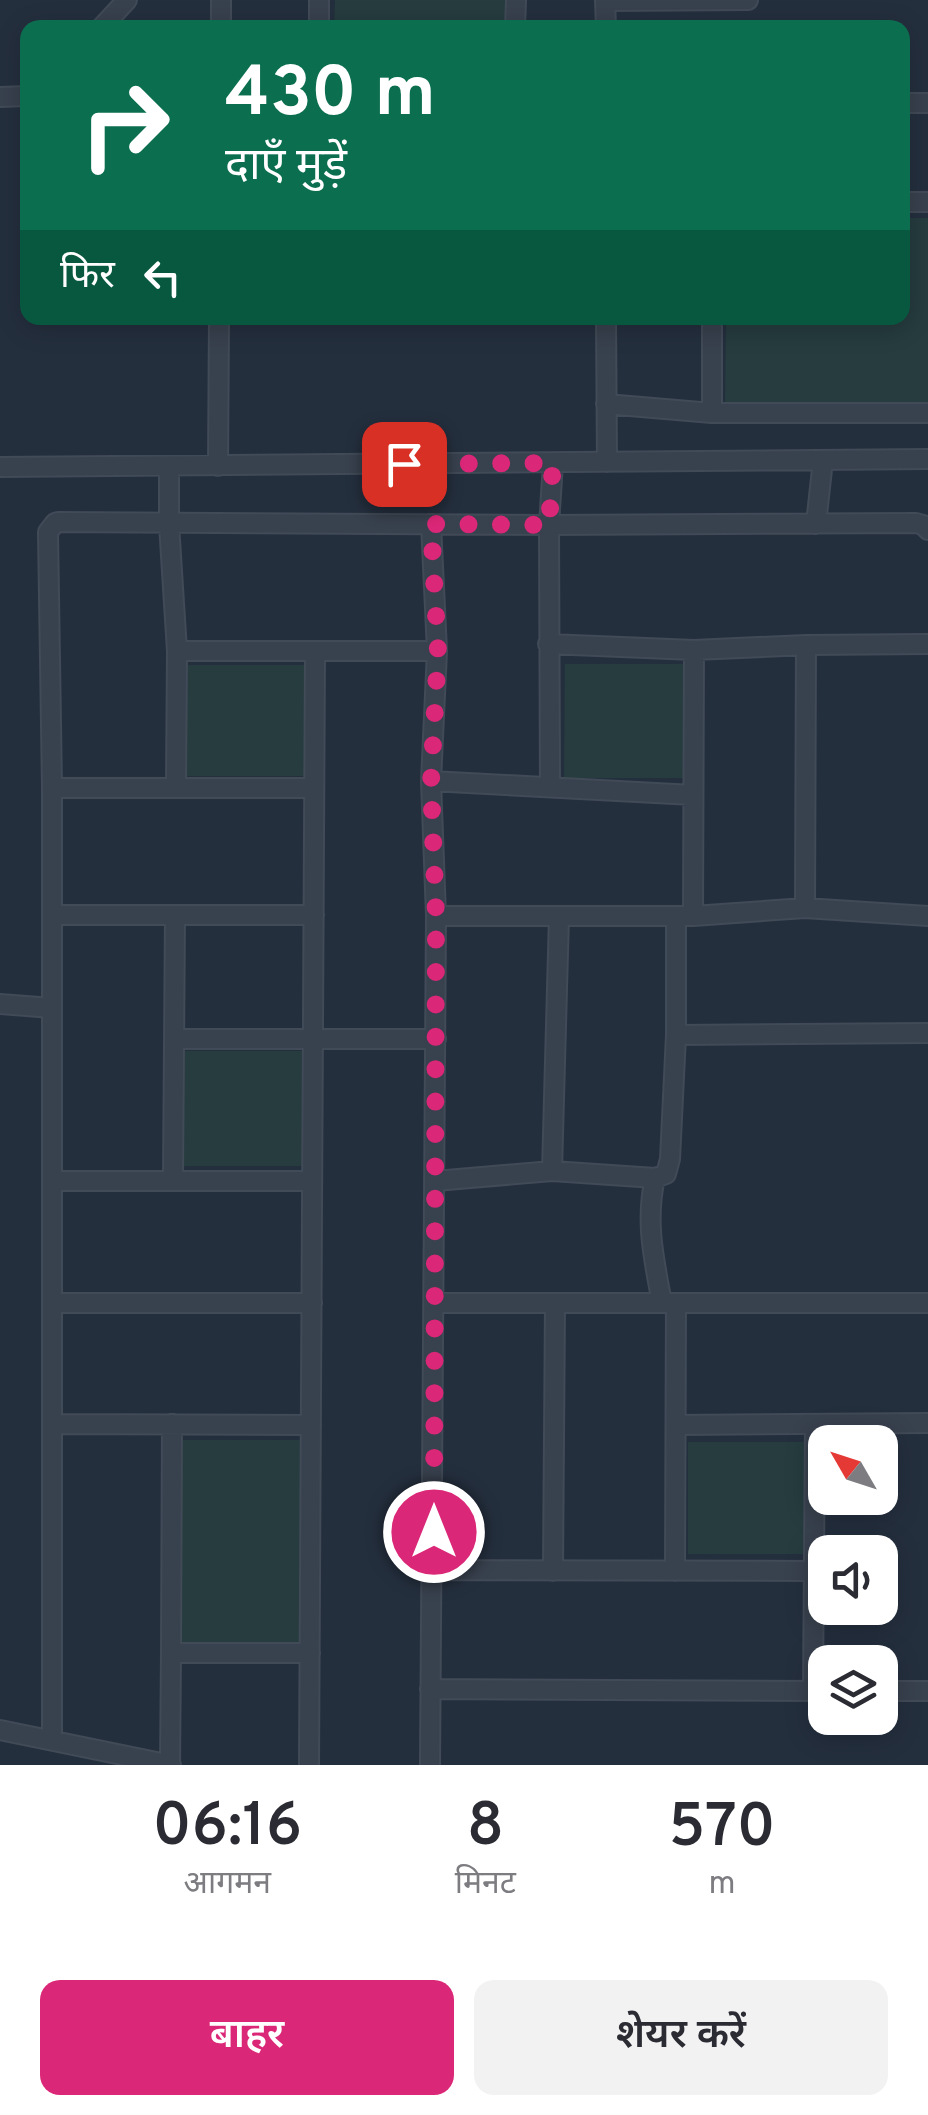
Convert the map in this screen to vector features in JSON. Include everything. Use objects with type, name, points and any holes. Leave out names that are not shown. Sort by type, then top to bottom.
[{"type":"street","points":[[108,20],[126,0]]},
{"type":"street","points":[[605,0],[748,0]]},
{"type":"street","points":[[218,466],[219,325]]},
{"type":"street","points":[[606,325],[607,462]]},
{"type":"street","points":[[712,325],[712,413]]},
{"type":"street","points":[[606,404],[712,413],[928,413]]},
{"type":"street","points":[[816,524],[823,460]]},
{"type":"street","points":[[0,467],[928,460]]},
{"type":"street","points":[[550,788],[549,525],[553,463]]},
{"type":"street","points":[[169,466],[177,651],[176,788]]},
{"type":"street","points":[[52,1740],[52,788],[48,532],[54,523],[916,523],[928,530]]},
{"type":"street","points":[[430,1765],[436,1040],[431,782],[438,651],[431,524]]},
{"type":"street","points":[[548,644],[694,650],[928,644]]},
{"type":"street","points":[[805,908],[806,645]]},
{"type":"street","points":[[435,1181],[552,1171],[654,1178],[666,1174],[693,796],[694,650]]},
{"type":"street","points":[[177,651],[438,651]]},
{"type":"street","points":[[309,1765],[315,651]]},
{"type":"street","points":[[431,782],[693,796]]},
{"type":"street","points":[[52,788],[314,788]]},
{"type":"street","points":[[436,916],[684,916],[805,908],[928,916]]},
{"type":"street","points":[[52,915],[314,915]]},
{"type":"street","points":[[173,1181],[175,915]]},
{"type":"street","points":[[552,1171],[559,916]]},
{"type":"street","points":[[0,1004],[52,1008]]},
{"type":"street","points":[[676,1035],[928,1034]]},
{"type":"street","points":[[174,1039],[436,1040]]},
{"type":"street","points":[[654,1178],[650,1236],[669,1303],[676,1424],[675,1571]]},
{"type":"street","points":[[52,1181],[312,1181]]},
{"type":"street","points":[[52,1303],[312,1304]]},
{"type":"street","points":[[435,1303],[928,1303]]},
{"type":"street","points":[[553,1571],[555,1303]]},
{"type":"street","points":[[676,1424],[928,1423]]},
{"type":"street","points":[[52,1424],[311,1424]]},
{"type":"street","points":[[0,1730],[171,1765],[172,1424]]},
{"type":"street","points":[[814,1535],[815,1424]]},
{"type":"street","points":[[434,1570],[808,1571]]},
{"type":"street","points":[[171,1654],[310,1654]]},
{"type":"street","points":[[430,1688],[808,1692]]},
{"type":"street","points":[[898,1691],[928,1691]]},
{"type":"green space","points":[[335,0],[506,0],[506,20],[334,20]]},
{"type":"green space","points":[[910,218],[928,218],[928,403],[725,402],[726,325],[910,325]]},
{"type":"green space","points":[[565,664],[685,664],[685,778],[564,778]]},
{"type":"green space","points":[[187,665],[306,665],[306,776],[187,776]]},
{"type":"green space","points":[[183,1051],[304,1051],[303,1166],[182,1166]]},
{"type":"green space","points":[[182,1440],[304,1440],[303,1643],[181,1643]]},
{"type":"green space","points":[[688,1442],[807,1442],[806,1554],[688,1554]]},
{"type":"route","points":[[404,464],[553,463],[549,525],[431,524],[438,651],[431,782],[436,916],[434,1532]]}]
